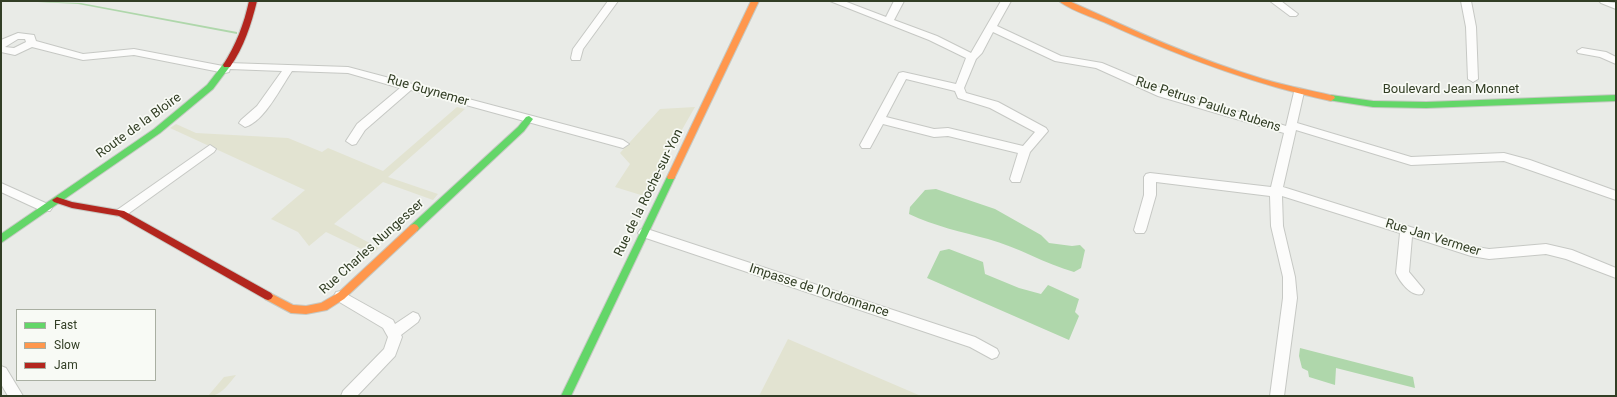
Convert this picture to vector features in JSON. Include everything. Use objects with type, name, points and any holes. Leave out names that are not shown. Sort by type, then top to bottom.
[{"type":"main road","name":"Route de la Bloire","points":[[1,239],[180,113],[210,87],[226,68],[241,42],[253,1]]},
{"type":"main road","name":"Rue de la Roche-sur-Yon","points":[[566,396],[754,1]]},
{"type":"main road","name":"Boulevard Jean Monnet","points":[[1064,1],[1212,66],[1247,78],[1299,92],[1357,102],[1424,105],[1616,98]]},
{"type":"main road","name":"Rue Charles Nungesser","points":[[57,200],[72,205],[120,213],[291,309],[308,312],[328,306],[341,296],[522,129],[529,119]]},
{"type":"street","points":[[576,58],[578,49],[613,1]]},
{"type":"street","points":[[835,1],[932,38],[972,57]]},
{"type":"street","points":[[888,21],[899,1]]},
{"type":"street","points":[[1006,1],[977,53],[972,57],[959,88],[962,95],[994,105],[1042,131],[1025,151],[1016,179]]},
{"type":"street","points":[[1275,1],[1293,14]]},
{"type":"street","points":[[1466,1],[1471,27],[1473,79]]},
{"type":"street","points":[[1604,1],[1616,6]]},
{"type":"street","name":"Rue Petrus Paulus Rubens","points":[[992,28],[1059,59],[1098,65],[1162,93],[1291,128],[1411,160],[1504,157],[1526,163],[1616,196]]},
{"type":"street","name":"Rue Guynemer","points":[[1,45],[15,36],[23,35],[30,36],[31,43],[83,57],[134,52],[226,68],[348,70],[623,144]]},
{"type":"street","points":[[1,49],[16,52],[31,43]]},
{"type":"street","points":[[1582,51],[1602,54],[1616,61]]},
{"type":"street","points":[[245,123],[261,109],[289,68]]},
{"type":"street","points":[[866,145],[903,75],[959,88]]},
{"type":"street","points":[[352,141],[361,127],[409,86]]},
{"type":"street","points":[[1277,396],[1290,298],[1289,277],[1277,226],[1276,192],[1299,92]]},
{"type":"street","points":[[879,119],[934,133],[948,132],[1025,151]]},
{"type":"street","points":[[120,213],[210,149]]},
{"type":"street","name":"Rue Jan Vermeer","points":[[1140,230],[1150,195],[1150,177],[1276,192],[1283,191],[1471,251],[1489,254],[1546,250],[1568,254],[1616,273]]},
{"type":"street","points":[[2,189],[46,208]]},
{"type":"street","points":[[1406,231],[1402,273],[1417,290]]},
{"type":"street","name":"Impasse de l'Ordonnance","points":[[644,234],[975,343],[992,353]]},
{"type":"street","points":[[341,296],[388,324],[394,332],[395,337],[390,352],[348,396]]},
{"type":"street","points":[[394,332],[413,318]]},
{"type":"street","points":[[1,372],[16,396]]},
{"type":"shaded area","points":[[18,1],[81,3],[237,32],[237,34],[78,4]]},
{"type":"shaded area","points":[[457,107],[465,109],[388,177],[438,194],[433,200],[383,182],[334,224],[379,248],[372,254],[326,232],[309,246],[298,232],[271,219],[305,190],[170,128],[176,124],[196,133],[288,138],[322,152],[328,148],[383,171]]},
{"type":"shaded area","points":[[695,107],[644,196],[615,187],[630,164],[620,153],[660,109]]},
{"type":"shaded area","points":[[936,189],[995,209],[1041,235],[1049,243],[1072,246],[1080,245],[1085,250],[1081,268],[1074,272],[1063,269],[999,242],[938,225],[909,214],[910,207],[925,190]]},
{"type":"shaded area","points":[[949,249],[983,262],[985,274],[1019,288],[1041,294],[1048,285],[1079,299],[1075,312],[1079,316],[1069,340],[927,278],[940,251]]},
{"type":"shaded area","points":[[788,339],[921,396],[759,396]]},
{"type":"shaded area","points":[[1300,348],[1413,377],[1415,388],[1336,368],[1335,385],[1309,377],[1308,371],[1302,368],[1299,356]]},
{"type":"shaded area","points":[[236,375],[220,392],[213,396],[208,396],[224,377]]},
{"type":"traffic: fast","points":[[1,239],[157,131],[210,87],[227,65]]},
{"type":"traffic: fast","points":[[1331,98],[1373,104],[1426,105],[1616,98]]},
{"type":"traffic: fast","points":[[414,228],[521,129],[529,119]]},
{"type":"traffic: fast","points":[[566,396],[671,177]]},
{"type":"traffic: slow","points":[[671,177],[755,1]]},
{"type":"traffic: slow","points":[[1063,1],[1161,45],[1228,71],[1296,91],[1331,98]]},
{"type":"traffic: slow","points":[[268,296],[291,309],[306,310],[323,307],[341,296],[414,228]]},
{"type":"traffic: jam","points":[[227,65],[232,58],[243,34],[253,1]]},
{"type":"traffic: jam","points":[[57,200],[72,205],[121,213],[268,296]]}]
